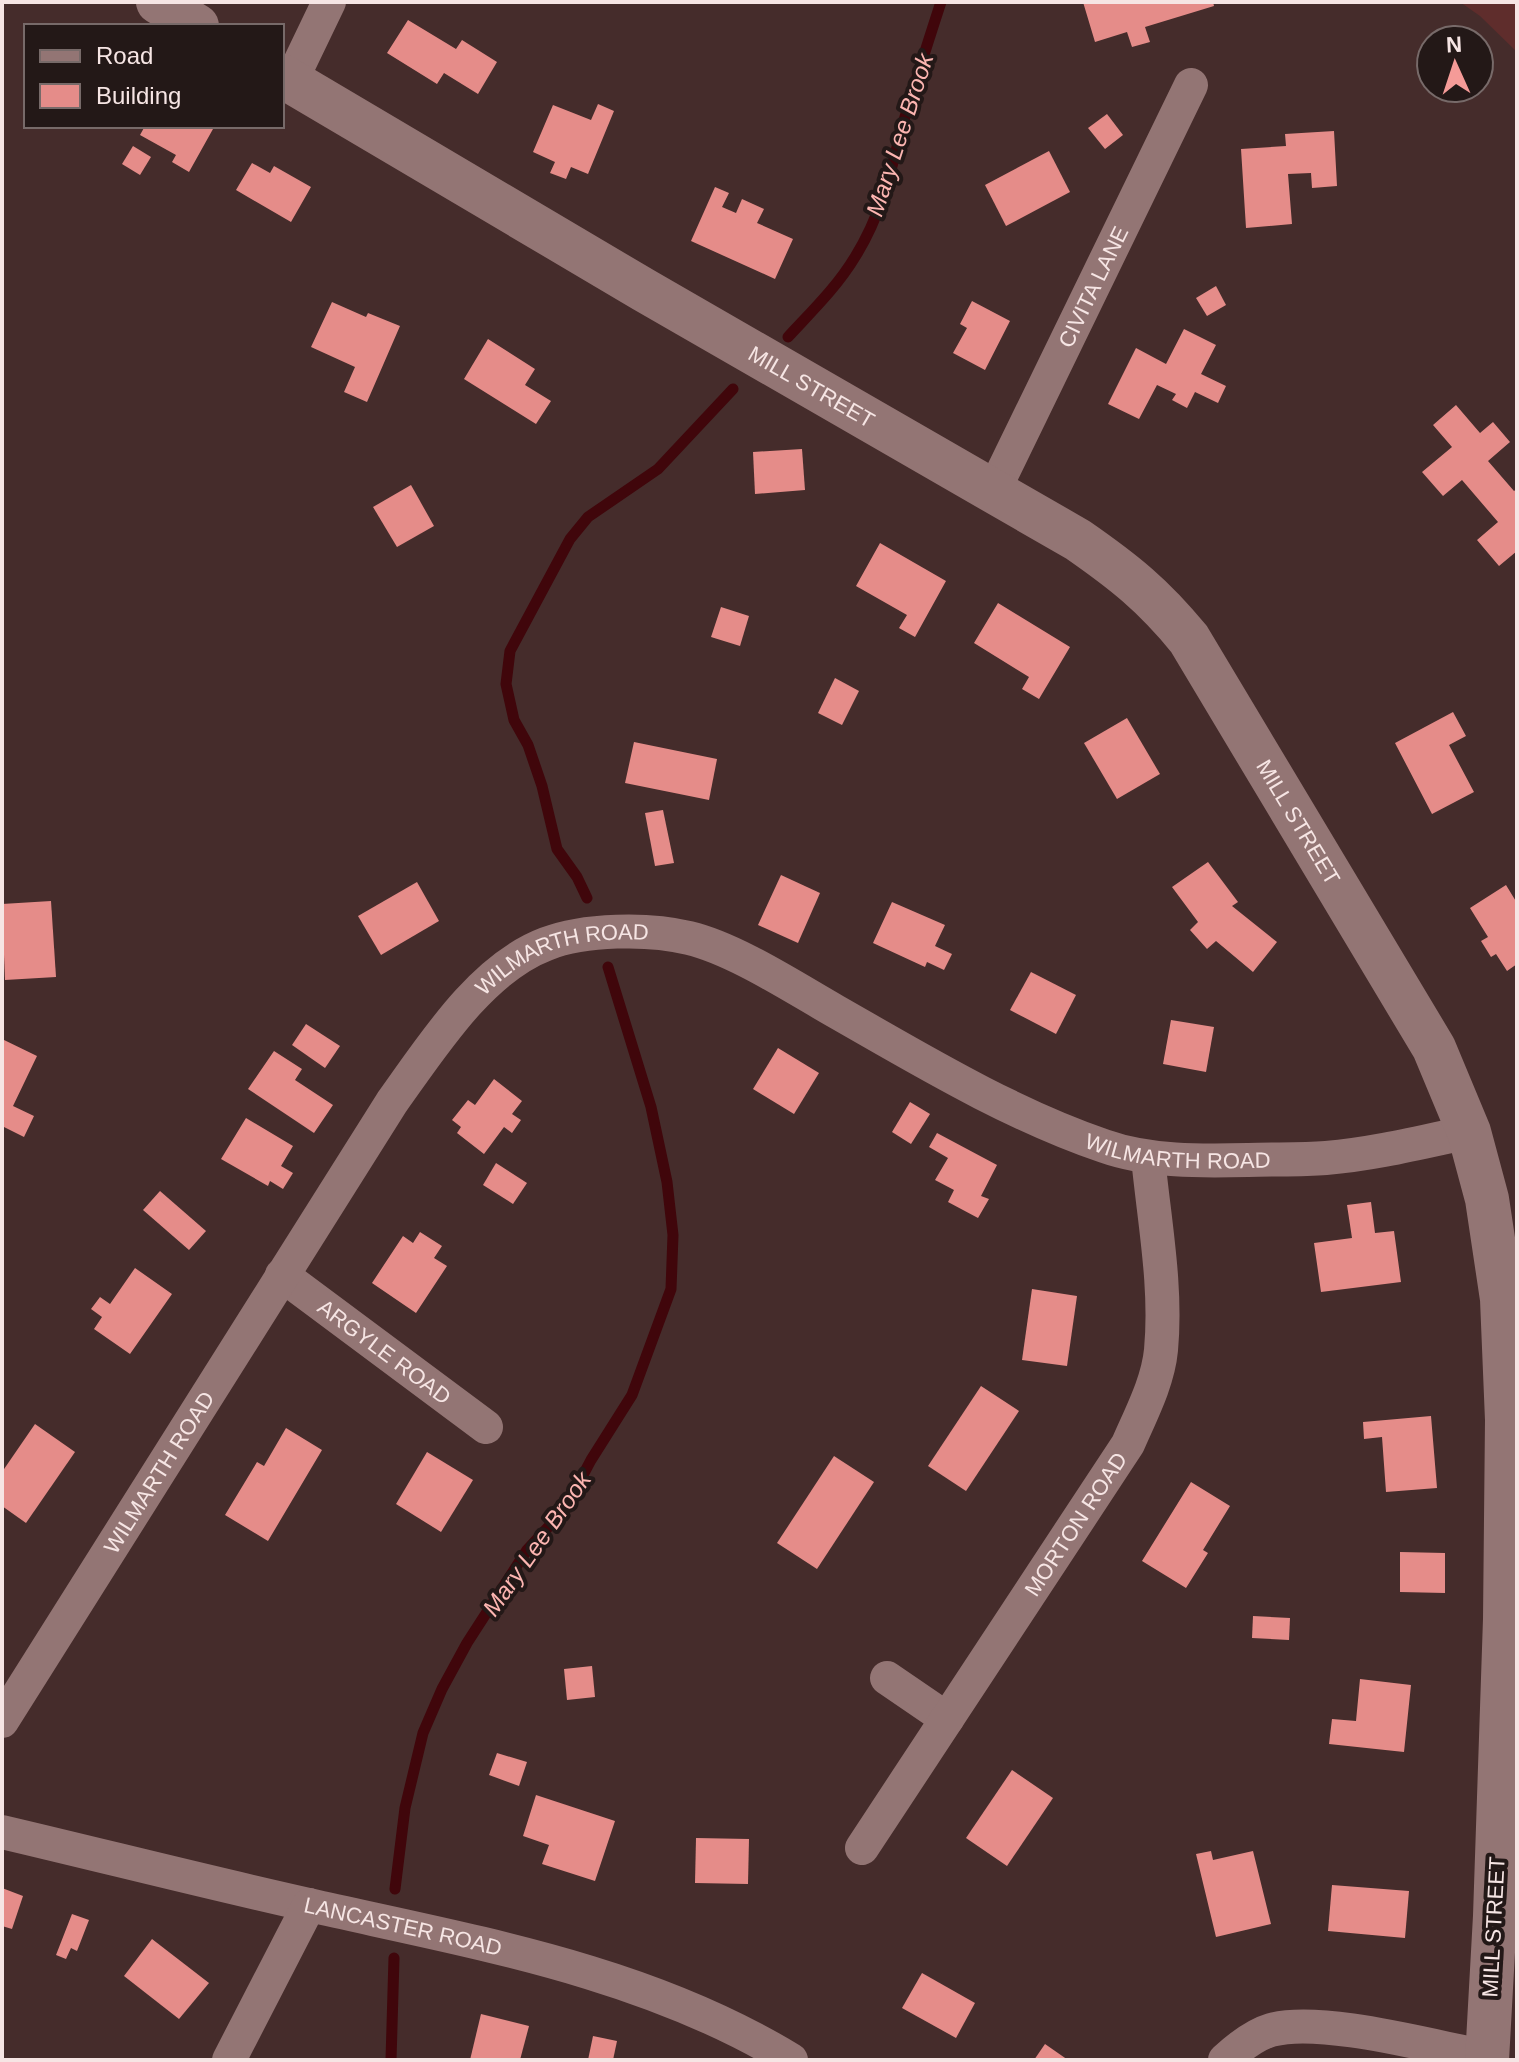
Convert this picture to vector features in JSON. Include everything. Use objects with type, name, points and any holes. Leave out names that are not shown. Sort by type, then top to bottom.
[{"type":"street","points":[[158,2],[194,24]]},
{"type":"street","points":[[287,78],[329,2]]},
{"type":"street","name":"MILL STREET","points":[[287,78],[644,290],[1078,540],[1123,571],[1159,602],[1189,639],[1434,1048],[1469,1132],[1487,1199],[1502,1299],[1507,1420],[1505,1619],[1487,2058]]},
{"type":"street","name":"CIVITA LANE","points":[[994,490],[1191,85]]},
{"type":"street","name":"WILMARTH ROAD","points":[[2,1721],[392,1102],[459,1011],[505,968],[545,944],[584,935],[633,932],[690,938],[748,962],[913,1056],[1017,1110],[1106,1147],[1148,1157],[1214,1161],[1327,1157],[1404,1146],[1469,1132]]},
{"type":"street","name":"MORTON ROAD","points":[[862,1848],[1128,1444],[1149,1395],[1161,1352],[1161,1295],[1148,1157]]},
{"type":"street","name":"ARGYLE ROAD","points":[[282,1275],[486,1427]]},
{"type":"street","points":[[887,1678],[947,1719]]},
{"type":"street","name":"LANCASTER ROAD","points":[[2,1832],[404,1925],[602,1977],[691,2007],[791,2060]]},
{"type":"street","points":[[229,2060],[309,1905]]},
{"type":"street","points":[[1225,2060],[1240,2046],[1269,2030],[1294,2026],[1336,2029],[1487,2058]]},
{"type":"shaded area","points":[[1460,2],[1517,2],[1517,52],[1495,31],[1495,24],[1488,24]]},
{"type":"building","points":[[1083,2],[1213,2],[1214,6],[1145,27],[1150,42],[1132,47],[1127,32],[1095,42]]},
{"type":"building","points":[[408,20],[456,49],[462,40],[497,62],[478,94],[444,73],[437,84],[387,53]]},
{"type":"building","points":[[598,104],[614,111],[588,174],[571,167],[566,179],[550,173],[555,162],[533,152],[553,105],[591,120]]},
{"type":"building","points":[[1107,114],[1123,135],[1105,149],[1088,128]]},
{"type":"building","points":[[144,128],[213,129],[189,172],[172,162],[176,155],[140,135]]},
{"type":"building","points":[[1334,131],[1337,186],[1312,188],[1311,173],[1288,174],[1292,224],[1246,228],[1241,149],[1286,146],[1285,134]]},
{"type":"building","points":[[133,146],[151,157],[140,175],[122,164]]},
{"type":"building","points":[[1049,151],[1070,192],[1006,226],[985,185]]},
{"type":"building","points":[[252,163],[270,173],[274,166],[311,187],[291,222],[236,190]]},
{"type":"building","points":[[715,187],[729,193],[722,207],[736,213],[742,199],[764,209],[757,223],[793,239],[775,279],[691,241]]},
{"type":"building","points":[[1216,286],[1226,305],[1207,316],[1196,298]]},
{"type":"building","points":[[972,301],[1010,321],[985,370],[953,353],[967,328],[960,324]]},
{"type":"building","points":[[332,302],[366,317],[368,313],[400,326],[367,402],[344,392],[355,367],[311,347]]},
{"type":"building","points":[[1184,329],[1216,345],[1201,374],[1226,386],[1218,403],[1195,392],[1187,408],[1172,400],[1176,394],[1157,385],[1139,419],[1108,404],[1136,348],[1166,364]]},
{"type":"building","points":[[488,339],[535,369],[525,385],[551,401],[536,424],[464,379]]},
{"type":"building","points":[[1456,405],[1480,433],[1493,422],[1510,442],[1488,461],[1514,491],[1517,489],[1517,551],[1499,566],[1477,540],[1498,522],[1462,480],[1443,496],[1422,472],[1452,447],[1433,425]]},
{"type":"building","points":[[802,449],[805,490],[755,494],[753,452]]},
{"type":"building","points":[[411,485],[434,526],[397,547],[373,507]]},
{"type":"building","points":[[880,543],[946,581],[915,637],[899,628],[907,615],[856,586]]},
{"type":"building","points":[[998,603],[1070,647],[1039,699],[1022,689],[1029,677],[974,643]]},
{"type":"building","points":[[721,607],[749,616],[740,646],[711,637]]},
{"type":"building","points":[[835,678],[859,691],[842,725],[818,713]]},
{"type":"building","points":[[1453,712],[1466,736],[1449,745],[1474,792],[1432,814],[1395,743]]},
{"type":"building","points":[[1127,718],[1160,774],[1117,799],[1084,743]]},
{"type":"building","points":[[634,742],[717,759],[709,800],[625,783]]},
{"type":"building","points":[[663,810],[674,863],[655,866],[645,813]]},
{"type":"building","points":[[1208,862],[1238,902],[1232,906],[1277,942],[1253,972],[1216,941],[1207,949],[1190,930],[1198,922],[1172,887]]},
{"type":"building","points":[[781,875],[820,893],[798,943],[758,925]]},
{"type":"building","points":[[417,882],[439,921],[381,955],[358,916]]},
{"type":"building","points":[[1506,885],[1517,903],[1517,964],[1507,971],[1496,954],[1491,957],[1481,941],[1488,937],[1470,908]]},
{"type":"building","points":[[51,901],[56,977],[5,980],[2,904]]},
{"type":"building","points":[[892,902],[945,925],[935,946],[952,954],[944,970],[927,962],[925,967],[873,943]]},
{"type":"building","points":[[1031,972],[1076,995],[1056,1034],[1010,1010]]},
{"type":"building","points":[[1171,1020],[1214,1027],[1206,1072],[1163,1064]]},
{"type":"building","points":[[306,1024],[340,1046],[325,1068],[292,1045]]},
{"type":"building","points":[[2,1039],[37,1056],[13,1106],[34,1116],[24,1137],[2,1126]]},
{"type":"building","points":[[778,1048],[819,1073],[794,1114],[753,1089]]},
{"type":"building","points":[[274,1051],[302,1069],[295,1080],[333,1105],[314,1133],[248,1089]]},
{"type":"building","points":[[494,1079],[522,1101],[512,1114],[521,1120],[512,1133],[504,1127],[484,1154],[457,1133],[461,1127],[452,1120],[468,1100],[475,1105]]},
{"type":"building","points":[[910,1102],[930,1114],[911,1144],[892,1132]]},
{"type":"building","points":[[246,1118],[293,1146],[281,1166],[293,1173],[283,1189],[270,1181],[268,1186],[221,1159]]},
{"type":"building","points":[[937,1133],[997,1165],[981,1196],[989,1199],[978,1218],[948,1202],[954,1190],[935,1180],[948,1158],[929,1147]]},
{"type":"building","points":[[496,1163],[527,1183],[513,1204],[483,1185]]},
{"type":"building","points":[[160,1191],[206,1231],[189,1250],[143,1210]]},
{"type":"building","points":[[1371,1202],[1375,1233],[1394,1231],[1401,1282],[1321,1292],[1314,1243],[1352,1238],[1347,1205]]},
{"type":"building","points":[[420,1232],[442,1246],[434,1258],[447,1266],[416,1313],[372,1283],[403,1236],[413,1243]]},
{"type":"building","points":[[135,1268],[172,1294],[130,1354],[94,1329],[102,1317],[91,1309],[100,1297],[110,1304]]},
{"type":"building","points":[[1032,1289],[1077,1296],[1067,1366],[1022,1360]]},
{"type":"building","points":[[981,1386],[1019,1411],[966,1491],[928,1466]]},
{"type":"building","points":[[1431,1416],[1437,1488],[1386,1492],[1382,1437],[1364,1439],[1363,1422]]},
{"type":"building","points":[[35,1424],[75,1452],[26,1523],[2,1506],[2,1472]]},
{"type":"building","points":[[286,1428],[322,1450],[268,1541],[225,1515],[257,1462],[264,1466]]},
{"type":"building","points":[[427,1452],[473,1480],[441,1532],[396,1504]]},
{"type":"building","points":[[834,1456],[874,1482],[817,1569],[777,1543]]},
{"type":"building","points":[[1191,1482],[1230,1506],[1203,1550],[1208,1553],[1186,1588],[1142,1561]]},
{"type":"building","points":[[1400,1552],[1445,1553],[1445,1593],[1400,1592]]},
{"type":"building","points":[[1253,1616],[1290,1618],[1289,1640],[1252,1638]]},
{"type":"building","points":[[592,1666],[595,1697],[567,1700],[564,1669]]},
{"type":"building","points":[[1360,1679],[1411,1685],[1404,1752],[1329,1744],[1332,1719],[1356,1721]]},
{"type":"building","points":[[497,1753],[527,1762],[519,1786],[489,1775]]},
{"type":"building","points":[[1012,1770],[1053,1798],[1007,1866],[966,1838]]},
{"type":"building","points":[[536,1795],[615,1821],[595,1881],[542,1864],[549,1845],[523,1836]]},
{"type":"building","points":[[696,1838],[749,1839],[748,1884],[695,1883]]},
{"type":"building","points":[[1211,1851],[1213,1860],[1253,1851],[1271,1924],[1216,1937],[1196,1854]]},
{"type":"building","points":[[1332,1885],[1409,1891],[1405,1938],[1328,1931]]},
{"type":"building","points":[[2,1888],[23,1896],[12,1929],[2,1926]]},
{"type":"building","points":[[72,1914],[89,1920],[77,1951],[71,1948],[66,1959],[56,1955]]},
{"type":"building","points":[[152,1939],[209,1983],[179,2019],[124,1976]]},
{"type":"building","points":[[922,1973],[975,2003],[956,2038],[902,2008]]},
{"type":"building","points":[[481,2014],[529,2026],[520,2060],[470,2060]]},
{"type":"building","points":[[593,2036],[617,2041],[613,2060],[588,2060]]},
{"type":"building","points":[[1045,2044],[1068,2060],[1034,2060]]},
{"type":"waterway","name":"Mary Lee Brook","points":[[788,337],[840,279],[871,227],[941,2]]},
{"type":"waterway","name":"Mary Lee Brook","points":[[587,898],[577,877],[557,849],[542,786],[528,745],[514,720],[506,684],[510,651],[570,539],[588,517],[658,469],[733,389]]},
{"type":"waterway","name":"Mary Lee Brook","points":[[395,1889],[405,1808],[423,1733],[442,1689],[467,1643],[527,1550],[565,1509],[591,1460],[632,1395],[671,1289],[673,1235],[667,1182],[651,1107],[608,967]]},
{"type":"waterway","name":"Mary Lee Brook","points":[[391,2060],[394,1958]]}]
